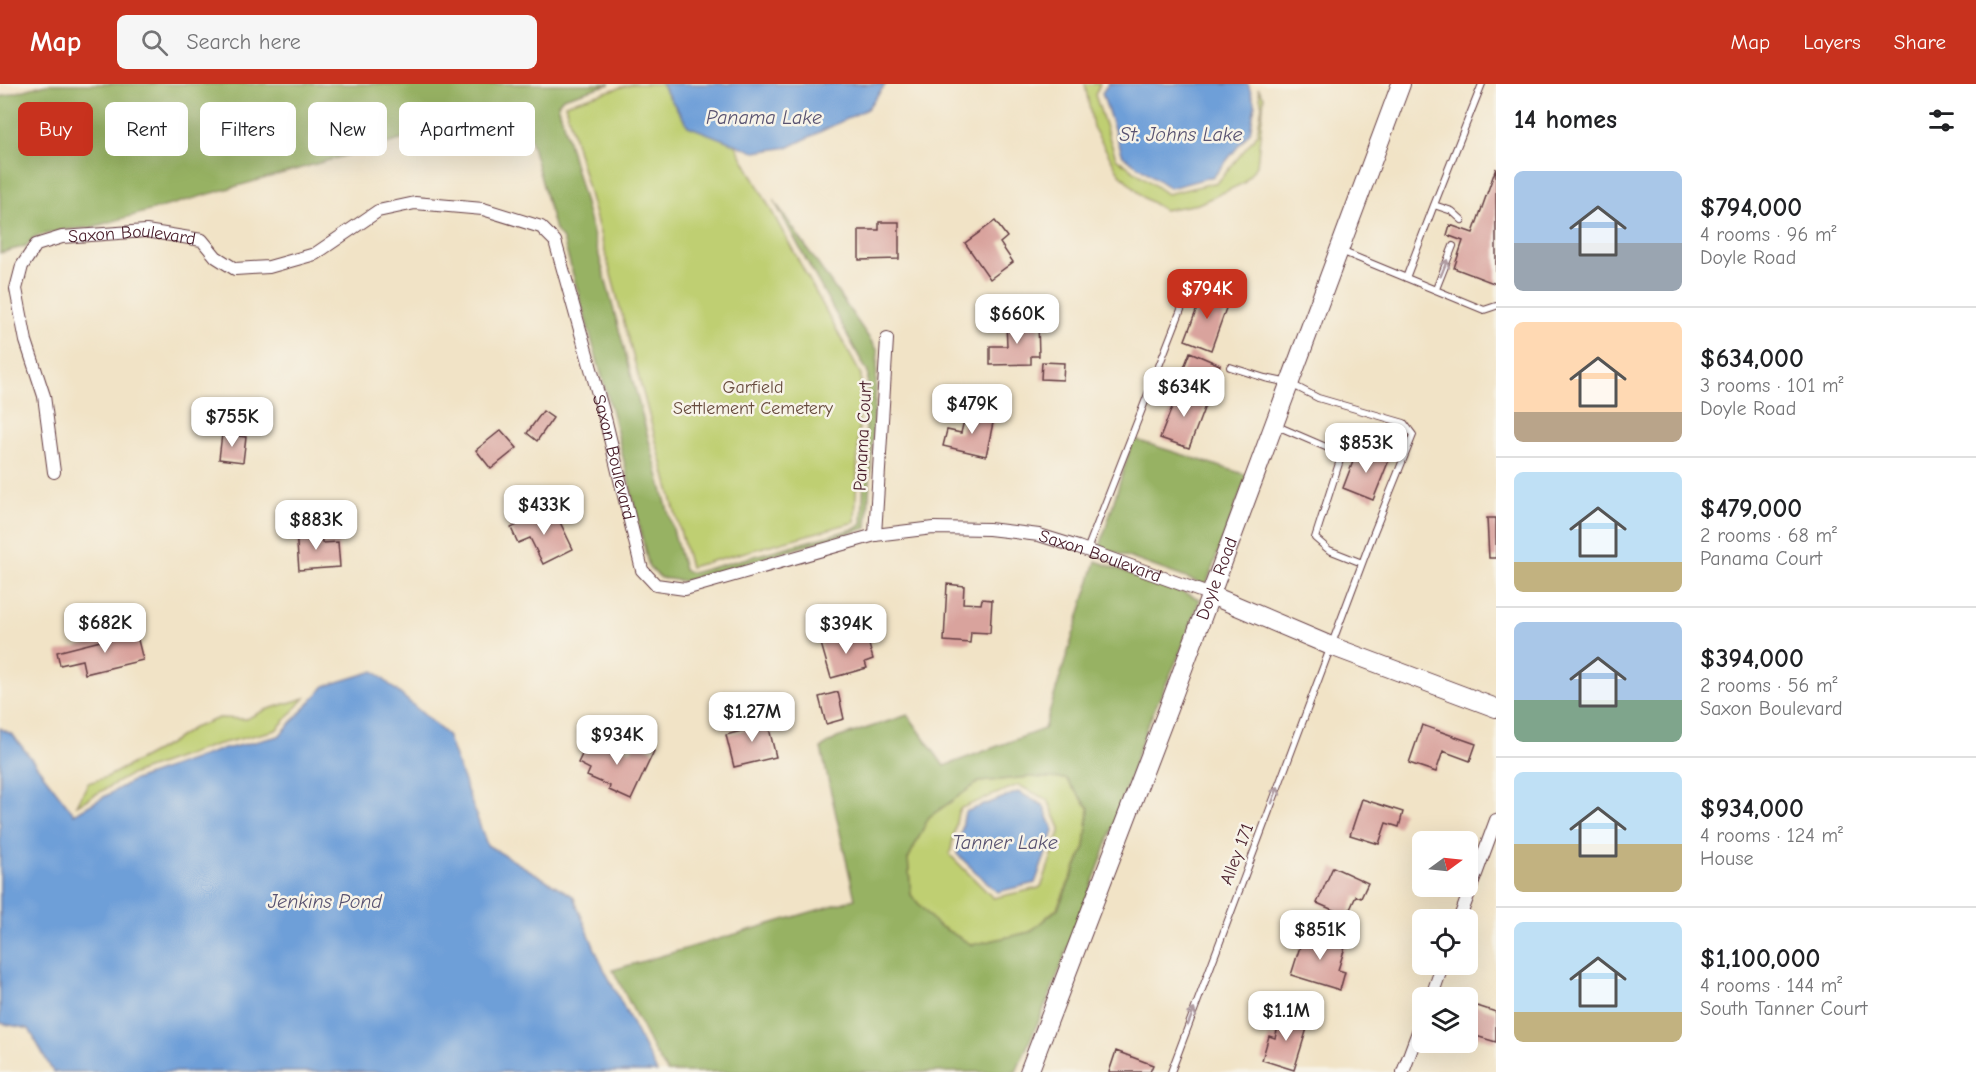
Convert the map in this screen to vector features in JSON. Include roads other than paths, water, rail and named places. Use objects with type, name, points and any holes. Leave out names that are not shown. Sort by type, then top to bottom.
[{"type":"main road","name":"Doyle Road","points":[[1029,1072],[1401,84]]},
{"type":"main road","name":"Saxon Boulevard","points":[[1210,595],[1331,646],[1496,708]]},
{"type":"street","name":"Saxon Boulevard","points":[[54,472],[44,396],[26,341],[16,289],[22,266],[36,244],[62,237],[146,231],[202,240],[216,257],[235,269],[269,267],[315,254],[378,211],[415,203],[483,209],[541,227],[555,241],[606,422],[642,570],[656,585],[685,589],[875,534],[933,528],[1039,535],[1088,550],[1210,595]]},
{"type":"street","name":"Panama Court","points":[[875,534],[887,339]]},
{"type":"street","points":[[1463,909],[1496,820]]},
{"type":"street","points":[[1403,1072],[1412,1048]]},
{"type":"lane","points":[[1406,278],[1482,84]]},
{"type":"lane","points":[[1434,205],[1452,211],[1462,220]]},
{"type":"lane","points":[[1436,290],[1453,246]]},
{"type":"lane","points":[[1340,251],[1484,310],[1496,306]]},
{"type":"lane","points":[[1088,550],[1182,307]]},
{"type":"lane","points":[[1230,367],[1289,383]]},
{"type":"lane","name":"Alley 171","points":[[1171,1072],[1362,563],[1413,435],[1404,423],[1318,398],[1289,383]]},
{"type":"lane","points":[[1274,425],[1342,454],[1316,538],[1329,550],[1362,563]]},
{"type":"water","name":"Panama Lake","points":[[661,84],[886,84],[867,109],[789,147],[755,152],[688,126]]},
{"type":"water","name":"St. Johns Lake","points":[[1108,84],[1248,84],[1255,105],[1250,132],[1214,176],[1170,188],[1123,156],[1102,93]]},
{"type":"water","name":"Jenkins Pond","points":[[374,671],[447,735],[487,845],[573,896],[600,961],[657,1072],[53,1072],[29,1029],[0,1023],[0,728],[13,735],[74,814],[132,781],[217,751],[279,736],[325,686]]},
{"type":"water","name":"Tanner Lake","points":[[1018,792],[1043,805],[1054,831],[1035,883],[997,892],[957,854],[965,812]]},
{"type":"park label","name":"Garfield Settlement Cemetery","points":[[753,397]]}]
